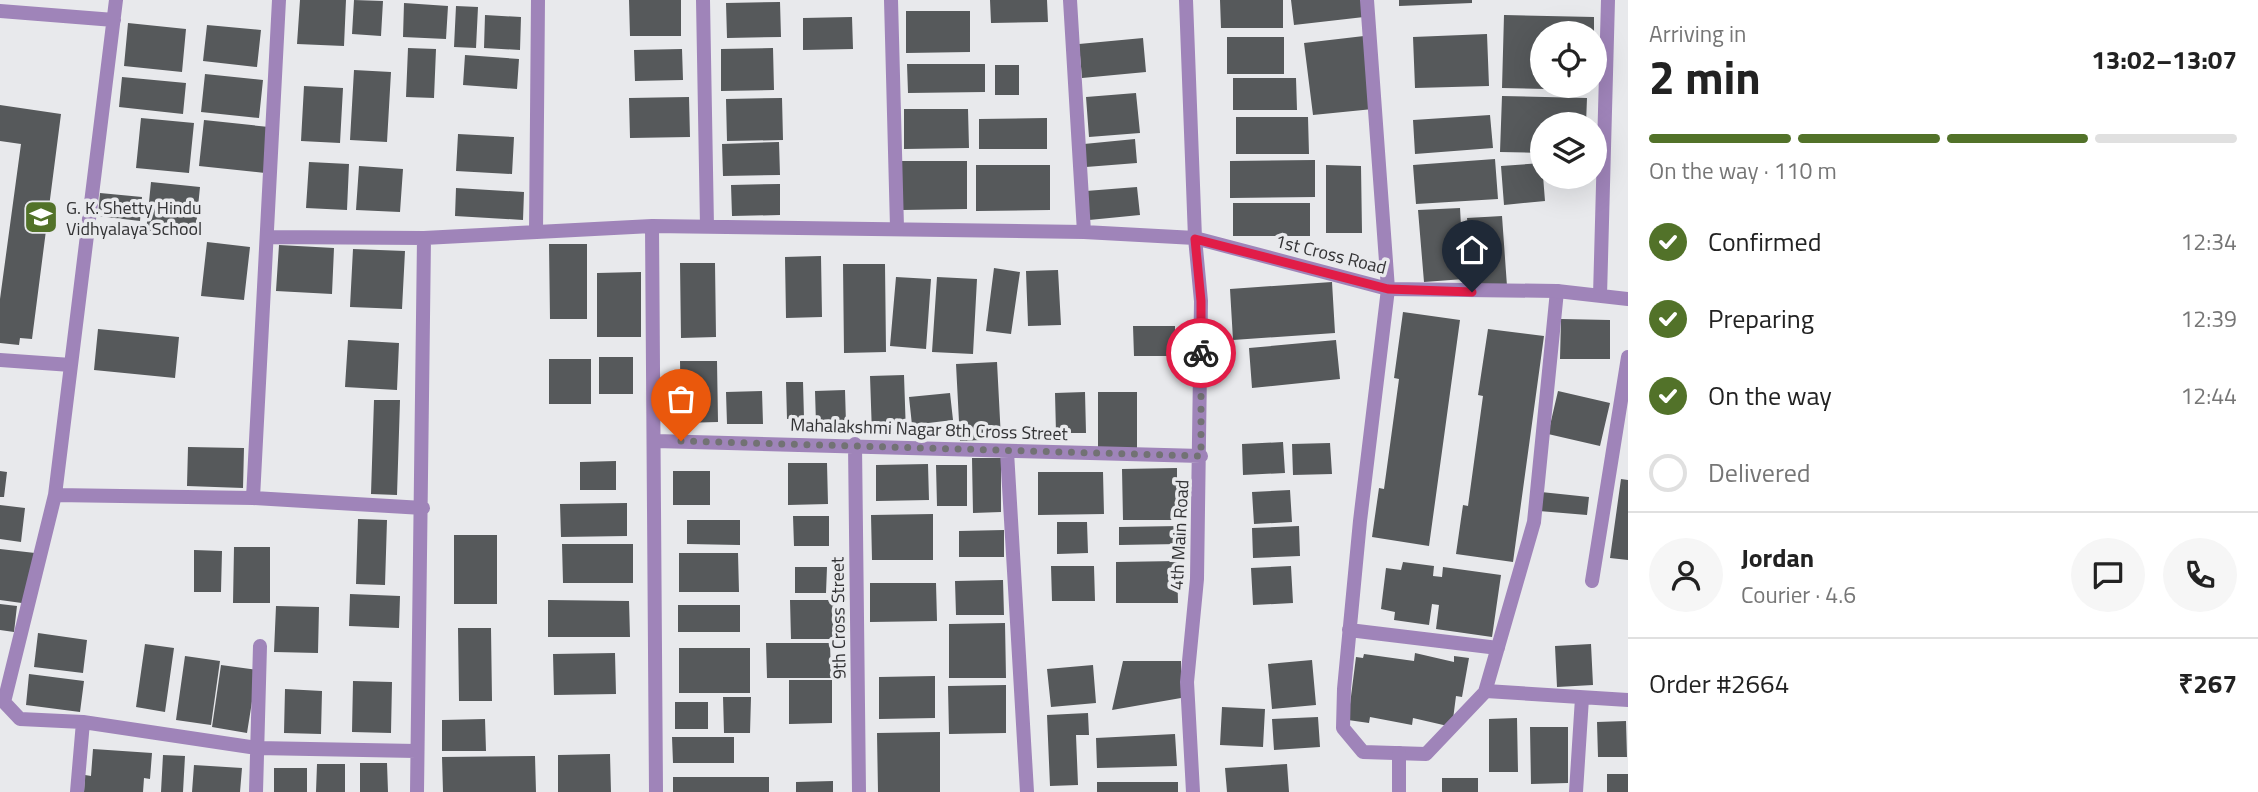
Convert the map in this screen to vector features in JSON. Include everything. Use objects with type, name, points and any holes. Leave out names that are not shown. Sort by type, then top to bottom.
[{"type":"street","points":[[116,0],[55,495],[4,702],[20,719],[83,722],[257,748],[416,751]]},
{"type":"street","points":[[253,498],[279,0]]},
{"type":"street","points":[[536,232],[538,0]]},
{"type":"street","points":[[703,0],[707,226]]},
{"type":"street","points":[[891,0],[897,228]]},
{"type":"street","points":[[1070,0],[1084,232]]},
{"type":"street","name":"4th Main Road","points":[[1186,0],[1195,239],[1201,301],[1201,456],[1197,579],[1187,682],[1193,792]]},
{"type":"street","points":[[1367,0],[1388,289],[1349,630],[1343,728],[1363,752],[1426,754],[1486,691],[1534,522],[1557,291]]},
{"type":"street","points":[[1600,296],[1608,0]]},
{"type":"street","points":[[0,11],[114,20]]},
{"type":"street","points":[[652,226],[656,441],[656,792]]},
{"type":"street","name":"1st Cross Road","points":[[267,237],[424,237],[652,226],[1084,232],[1195,239],[1388,289],[1557,291],[1628,299]]},
{"type":"street","points":[[417,792],[423,508],[424,237]]},
{"type":"street","points":[[1592,581],[1628,357]]},
{"type":"street","points":[[0,360],[71,365]]},
{"type":"street","name":"Mahalakshmi Nagar 8th Cross Street","points":[[656,441],[855,444],[1007,452],[1201,456]]},
{"type":"street","name":"9th Cross Street","points":[[855,444],[859,792]]},
{"type":"street","points":[[1007,452],[1027,792]]},
{"type":"street","points":[[55,495],[253,498],[423,508]]},
{"type":"street","points":[[1349,630],[1498,648]]},
{"type":"street","points":[[256,792],[260,646]]},
{"type":"street","points":[[1486,691],[1628,700]]},
{"type":"street","points":[[1576,792],[1582,698]]},
{"type":"street","points":[[77,792],[83,722]]},
{"type":"street","points":[[1399,753],[1399,792]]},
{"type":"building","points":[[300,0],[346,0],[344,46],[297,44]]},
{"type":"building","points":[[354,0],[383,1],[381,36],[352,34]]},
{"type":"building","points":[[629,0],[681,0],[681,36],[630,36]]},
{"type":"building","points":[[990,0],[1047,0],[1048,22],[991,23]]},
{"type":"building","points":[[1220,0],[1283,0],[1283,28],[1221,28]]},
{"type":"building","points":[[1291,0],[1362,0],[1364,17],[1294,25]]},
{"type":"building","points":[[1399,0],[1472,0],[1472,3],[1399,6]]},
{"type":"building","points":[[780,2],[781,37],[727,38],[726,3]]},
{"type":"building","points":[[404,3],[448,6],[446,39],[403,37]]},
{"type":"building","points":[[456,6],[478,7],[476,48],[454,47]]},
{"type":"building","points":[[906,11],[970,11],[970,52],[906,53]]},
{"type":"building","points":[[485,15],[521,17],[520,50],[484,48]]},
{"type":"building","points":[[1504,15],[1594,17],[1594,21],[1530,21],[1530,89],[1502,88]]},
{"type":"building","points":[[852,17],[853,49],[803,50],[803,18]]},
{"type":"building","points":[[128,23],[186,29],[182,72],[124,66]]},
{"type":"building","points":[[207,25],[261,30],[257,67],[203,61]]},
{"type":"building","points":[[1487,34],[1489,86],[1415,88],[1413,37]]},
{"type":"building","points":[[1364,36],[1373,109],[1313,115],[1304,43]]},
{"type":"building","points":[[1227,37],[1284,37],[1284,74],[1227,74]]},
{"type":"building","points":[[1143,38],[1146,72],[1082,78],[1079,44]]},
{"type":"building","points":[[408,48],[436,49],[434,98],[406,97]]},
{"type":"building","points":[[773,48],[774,90],[721,91],[721,49]]},
{"type":"building","points":[[682,49],[683,80],[635,81],[634,50]]},
{"type":"building","points":[[465,55],[519,59],[517,89],[463,85]]},
{"type":"building","points":[[907,64],[985,64],[985,92],[908,93]]},
{"type":"building","points":[[995,65],[1019,65],[1019,95],[995,95]]},
{"type":"building","points":[[354,70],[391,72],[387,142],[350,140]]},
{"type":"building","points":[[205,74],[263,80],[259,118],[201,112]]},
{"type":"building","points":[[122,77],[186,83],[183,114],[119,107]]},
{"type":"building","points":[[1233,78],[1296,78],[1297,110],[1233,110]]},
{"type":"building","points":[[304,86],[343,88],[340,143],[301,141]]},
{"type":"building","points":[[1136,93],[1140,133],[1089,137],[1086,97]]},
{"type":"building","points":[[1502,96],[1587,98],[1586,112],[1530,112],[1530,153],[1500,152]]},
{"type":"building","points":[[689,97],[690,137],[630,138],[629,98]]},
{"type":"building","points":[[782,98],[783,140],[727,141],[726,99]]},
{"type":"building","points":[[0,105],[61,114],[32,339],[20,338],[19,345],[0,343],[0,299],[21,144],[0,141]]},
{"type":"building","points":[[904,109],[968,109],[969,148],[904,149]]},
{"type":"building","points":[[1490,115],[1493,148],[1415,154],[1413,120]]},
{"type":"building","points":[[1236,117],[1308,117],[1309,154],[1236,154]]},
{"type":"building","points":[[141,118],[194,123],[189,173],[136,168]]},
{"type":"building","points":[[1047,118],[1047,149],[979,149],[979,119]]},
{"type":"building","points":[[204,120],[269,127],[265,173],[199,166]]},
{"type":"building","points":[[458,134],[514,137],[512,174],[456,171]]},
{"type":"building","points":[[1135,139],[1137,163],[1086,167],[1084,144]]},
{"type":"building","points":[[779,142],[780,175],[723,176],[722,144]]},
{"type":"building","points":[[1495,159],[1498,199],[1416,204],[1413,165]]},
{"type":"building","points":[[1315,160],[1315,197],[1230,198],[1230,161]]},
{"type":"building","points":[[902,161],[967,161],[967,209],[902,210]]},
{"type":"building","points":[[309,162],[349,164],[347,210],[306,208]]},
{"type":"building","points":[[1530,164],[1530,189],[1544,189],[1545,201],[1504,205],[1501,166]]},
{"type":"building","points":[[976,165],[1050,165],[1050,210],[976,211]]},
{"type":"building","points":[[1326,165],[1361,166],[1362,233],[1326,233]]},
{"type":"building","points":[[359,166],[403,169],[400,212],[356,210]]},
{"type":"building","points":[[151,182],[200,187],[195,237],[146,232]]},
{"type":"building","points":[[780,184],[780,215],[732,216],[731,185]]},
{"type":"building","points":[[1137,187],[1140,215],[1089,220],[1086,191]]},
{"type":"building","points":[[456,188],[524,192],[523,220],[455,216]]},
{"type":"building","points":[[100,193],[142,197],[140,221],[98,216]]},
{"type":"building","points":[[1233,203],[1310,203],[1310,236],[1233,236]]},
{"type":"building","points":[[1460,208],[1464,279],[1424,282],[1418,210]]},
{"type":"building","points":[[1502,216],[1507,286],[1473,289],[1467,218]]},
{"type":"building","points":[[207,242],[250,247],[244,300],[201,296]]},
{"type":"building","points":[[549,244],[587,244],[587,319],[550,319]]},
{"type":"building","points":[[279,245],[334,248],[332,294],[276,291]]},
{"type":"building","points":[[353,249],[405,251],[402,309],[350,307]]},
{"type":"building","points":[[821,256],[822,317],[786,318],[785,257]]},
{"type":"building","points":[[680,263],[715,263],[716,337],[681,338]]},
{"type":"building","points":[[843,264],[885,264],[886,352],[844,353]]},
{"type":"building","points":[[994,268],[1020,272],[1011,334],[986,331]]},
{"type":"building","points":[[1058,270],[1061,325],[1028,326],[1026,271]]},
{"type":"building","points":[[641,272],[641,337],[597,337],[597,273]]},
{"type":"building","points":[[896,277],[931,279],[926,349],[890,346]]},
{"type":"building","points":[[937,277],[977,279],[973,354],[932,352]]},
{"type":"building","points":[[1332,282],[1335,333],[1233,340],[1230,289]]},
{"type":"building","points":[[1403,312],[1460,320],[1429,546],[1372,537],[1379,488],[1384,489],[1399,379],[1394,378]]},
{"type":"building","points":[[1561,319],[1610,320],[1610,359],[1560,359]]},
{"type":"building","points":[[1133,326],[1175,326],[1175,356],[1134,356]]},
{"type":"building","points":[[98,329],[179,337],[175,378],[94,370]]},
{"type":"building","points":[[1488,329],[1544,336],[1513,562],[1456,554],[1463,505],[1468,506],[1483,396],[1478,395]]},
{"type":"building","points":[[348,340],[399,343],[397,390],[345,387]]},
{"type":"building","points":[[1336,340],[1340,379],[1252,388],[1249,348]]},
{"type":"building","points":[[599,357],[633,357],[633,394],[599,394]]},
{"type":"building","points":[[549,359],[591,359],[591,404],[549,404]]},
{"type":"building","points":[[680,361],[717,361],[718,422],[681,423]]},
{"type":"building","points":[[997,362],[1001,439],[960,441],[956,364]]},
{"type":"building","points":[[904,375],[906,434],[872,434],[870,376]]},
{"type":"building","points":[[786,382],[803,382],[804,418],[787,419]]},
{"type":"building","points":[[845,390],[846,424],[816,424],[815,391]]},
{"type":"building","points":[[762,391],[763,424],[727,424],[726,392]]},
{"type":"building","points":[[1558,391],[1610,403],[1600,446],[1548,434]]},
{"type":"building","points":[[1085,392],[1086,433],[1056,433],[1055,393]]},
{"type":"building","points":[[1098,392],[1137,392],[1137,449],[1098,449]]},
{"type":"building","points":[[950,393],[953,420],[912,425],[909,397]]},
{"type":"building","points":[[374,400],[400,400],[397,495],[371,494]]},
{"type":"building","points":[[1283,442],[1285,473],[1243,475],[1242,444]]},
{"type":"building","points":[[1330,443],[1332,474],[1293,475],[1292,444]]},
{"type":"building","points":[[188,447],[244,448],[243,488],[187,486]]},
{"type":"building","points":[[972,458],[1001,458],[1001,512],[973,513]]},
{"type":"building","points":[[616,461],[616,490],[580,490],[580,462]]},
{"type":"building","points":[[788,463],[827,463],[828,504],[788,505]]},
{"type":"building","points":[[928,464],[929,500],[876,501],[876,465]]},
{"type":"building","points":[[936,465],[967,465],[967,506],[937,506]]},
{"type":"building","points":[[1177,468],[1177,520],[1123,520],[1122,469]]},
{"type":"building","points":[[0,471],[7,472],[4,497],[0,497]]},
{"type":"building","points":[[673,471],[710,471],[710,505],[673,505]]},
{"type":"building","points":[[1038,472],[1103,472],[1104,514],[1038,515]]},
{"type":"building","points":[[1621,479],[1628,480],[1628,560],[1610,558]]},
{"type":"building","points":[[1290,490],[1292,522],[1254,524],[1252,492]]},
{"type":"building","points":[[1541,492],[1589,497],[1587,515],[1539,511]]},
{"type":"building","points":[[627,503],[627,536],[561,537],[560,504]]},
{"type":"building","points":[[0,505],[25,508],[21,542],[0,539]]},
{"type":"building","points":[[933,514],[933,560],[872,560],[871,515]]},
{"type":"building","points":[[793,516],[829,516],[829,546],[794,546]]},
{"type":"building","points":[[358,519],[387,520],[385,585],[356,584]]},
{"type":"building","points":[[687,520],[740,520],[740,545],[687,544]]},
{"type":"building","points":[[1057,522],[1087,522],[1088,553],[1057,554]]},
{"type":"building","points":[[1180,526],[1180,544],[1119,545],[1119,527]]},
{"type":"building","points":[[1299,526],[1300,556],[1253,558],[1252,528]]},
{"type":"building","points":[[1004,530],[1004,557],[959,557],[959,531]]},
{"type":"building","points":[[454,535],[497,535],[497,604],[454,604]]},
{"type":"building","points":[[562,544],[633,544],[633,583],[563,583]]},
{"type":"building","points":[[234,547],[270,547],[270,603],[233,603]]},
{"type":"building","points":[[0,549],[35,553],[29,604],[0,600]]},
{"type":"building","points":[[194,550],[222,551],[221,592],[194,592]]},
{"type":"building","points":[[679,553],[738,553],[739,592],[679,592]]},
{"type":"building","points":[[1177,561],[1178,603],[1116,603],[1116,562]]},
{"type":"building","points":[[1403,562],[1434,566],[1433,576],[1442,577],[1443,567],[1501,575],[1492,637],[1436,629],[1439,605],[1432,604],[1429,625],[1394,620],[1395,612],[1381,609],[1386,568],[1401,570]]},
{"type":"building","points":[[1051,566],[1094,566],[1095,601],[1052,601]]},
{"type":"building","points":[[1291,566],[1293,603],[1253,605],[1251,568]]},
{"type":"building","points":[[795,567],[827,567],[826,593],[795,593]]},
{"type":"building","points":[[1003,580],[1004,615],[956,615],[955,581]]},
{"type":"building","points":[[870,583],[936,583],[937,621],[870,622]]},
{"type":"building","points":[[350,594],[400,596],[399,628],[349,626]]},
{"type":"building","points":[[548,600],[629,601],[630,637],[548,637]]},
{"type":"building","points":[[790,600],[834,600],[835,639],[791,639]]},
{"type":"building","points":[[0,604],[17,606],[14,632],[0,630]]},
{"type":"building","points":[[678,605],[740,605],[740,632],[678,632]]},
{"type":"building","points":[[276,606],[319,607],[318,653],[274,652]]},
{"type":"building","points":[[1005,623],[1006,678],[949,678],[949,624]]},
{"type":"building","points":[[458,628],[491,628],[492,701],[459,701]]},
{"type":"building","points":[[38,633],[87,640],[83,673],[34,667]]},
{"type":"building","points":[[766,643],[830,643],[831,678],[767,678]]},
{"type":"building","points":[[145,644],[174,648],[165,712],[136,707]]},
{"type":"building","points":[[1591,644],[1593,685],[1557,687],[1555,646]]},
{"type":"building","points":[[679,648],[750,648],[750,693],[679,693]]},
{"type":"building","points":[[615,653],[616,694],[554,695],[553,654]]},
{"type":"building","points":[[1415,653],[1454,662],[1454,656],[1469,658],[1462,697],[1456,696],[1452,727],[1413,718],[1412,725],[1370,717],[1369,723],[1348,720],[1356,657],[1363,658],[1364,654],[1414,661]]},
{"type":"building","points":[[185,656],[220,661],[211,725],[176,720]]},
{"type":"building","points":[[1312,660],[1316,705],[1272,709],[1268,664]]},
{"type":"building","points":[[1123,661],[1181,661],[1181,698],[1112,710]]},
{"type":"building","points":[[221,665],[257,670],[247,733],[212,727]]},
{"type":"building","points":[[1093,665],[1096,703],[1051,707],[1047,669]]},
{"type":"building","points":[[29,674],[84,681],[80,712],[26,705]]},
{"type":"building","points":[[935,676],[935,718],[879,719],[879,677]]},
{"type":"building","points":[[789,680],[832,680],[832,723],[789,724]]},
{"type":"building","points":[[353,681],[392,682],[391,733],[352,732]]},
{"type":"building","points":[[1006,685],[1006,733],[949,734],[948,686]]},
{"type":"building","points":[[285,689],[322,691],[321,734],[284,733]]},
{"type":"building","points":[[723,697],[751,697],[750,733],[724,733]]},
{"type":"building","points":[[675,702],[708,702],[708,729],[675,729]]},
{"type":"building","points":[[1222,707],[1265,709],[1263,747],[1220,745]]},
{"type":"building","points":[[1088,713],[1089,735],[1076,735],[1078,785],[1050,786],[1047,715]]},
{"type":"building","points":[[1318,717],[1320,747],[1274,750],[1272,719]]},
{"type":"building","points":[[1517,718],[1518,772],[1489,772],[1489,719]]},
{"type":"building","points":[[485,719],[486,751],[442,751],[442,720]]},
{"type":"building","points":[[1626,721],[1627,757],[1598,757],[1597,722]]},
{"type":"building","points":[[1530,727],[1568,727],[1568,783],[1531,784]]},
{"type":"building","points":[[940,732],[940,792],[878,792],[877,733]]},
{"type":"building","points":[[1175,734],[1177,766],[1097,768],[1096,738]]},
{"type":"building","points":[[672,737],[734,737],[734,763],[673,763]]},
{"type":"building","points":[[93,749],[152,753],[150,779],[144,778],[143,792],[84,792],[85,775],[91,776]]},
{"type":"building","points":[[610,754],[611,792],[558,792],[558,755]]},
{"type":"building","points":[[163,755],[185,756],[183,792],[161,792]]},
{"type":"building","points":[[535,756],[536,792],[443,792],[442,757]]},
{"type":"building","points":[[360,763],[387,763],[388,792],[360,792]]},
{"type":"building","points":[[317,764],[345,764],[345,792],[316,792]]},
{"type":"building","points":[[1287,764],[1289,792],[1227,792],[1225,768]]},
{"type":"building","points":[[194,765],[242,768],[240,792],[192,792]]},
{"type":"building","points":[[274,768],[307,768],[307,792],[274,792]]},
{"type":"building","points":[[1607,774],[1628,774],[1628,792],[1607,792]]},
{"type":"building","points":[[673,777],[769,777],[769,792],[673,792]]},
{"type":"building","points":[[1442,778],[1478,778],[1478,792],[1442,792]]},
{"type":"building","points":[[833,781],[833,792],[796,792],[796,782]]},
{"type":"building","points":[[1097,782],[1178,782],[1178,792],[1097,792]]},
{"type":"way so far","points":[[681,441],[1201,456],[1201,353]]},
{"type":"place","name":"G. K. Shetty Hindu Vidhyalaya School","points":[[41,217]]},
{"type":"route","points":[[1201,353],[1201,301],[1195,239],[1388,289],[1472,292]]}]
